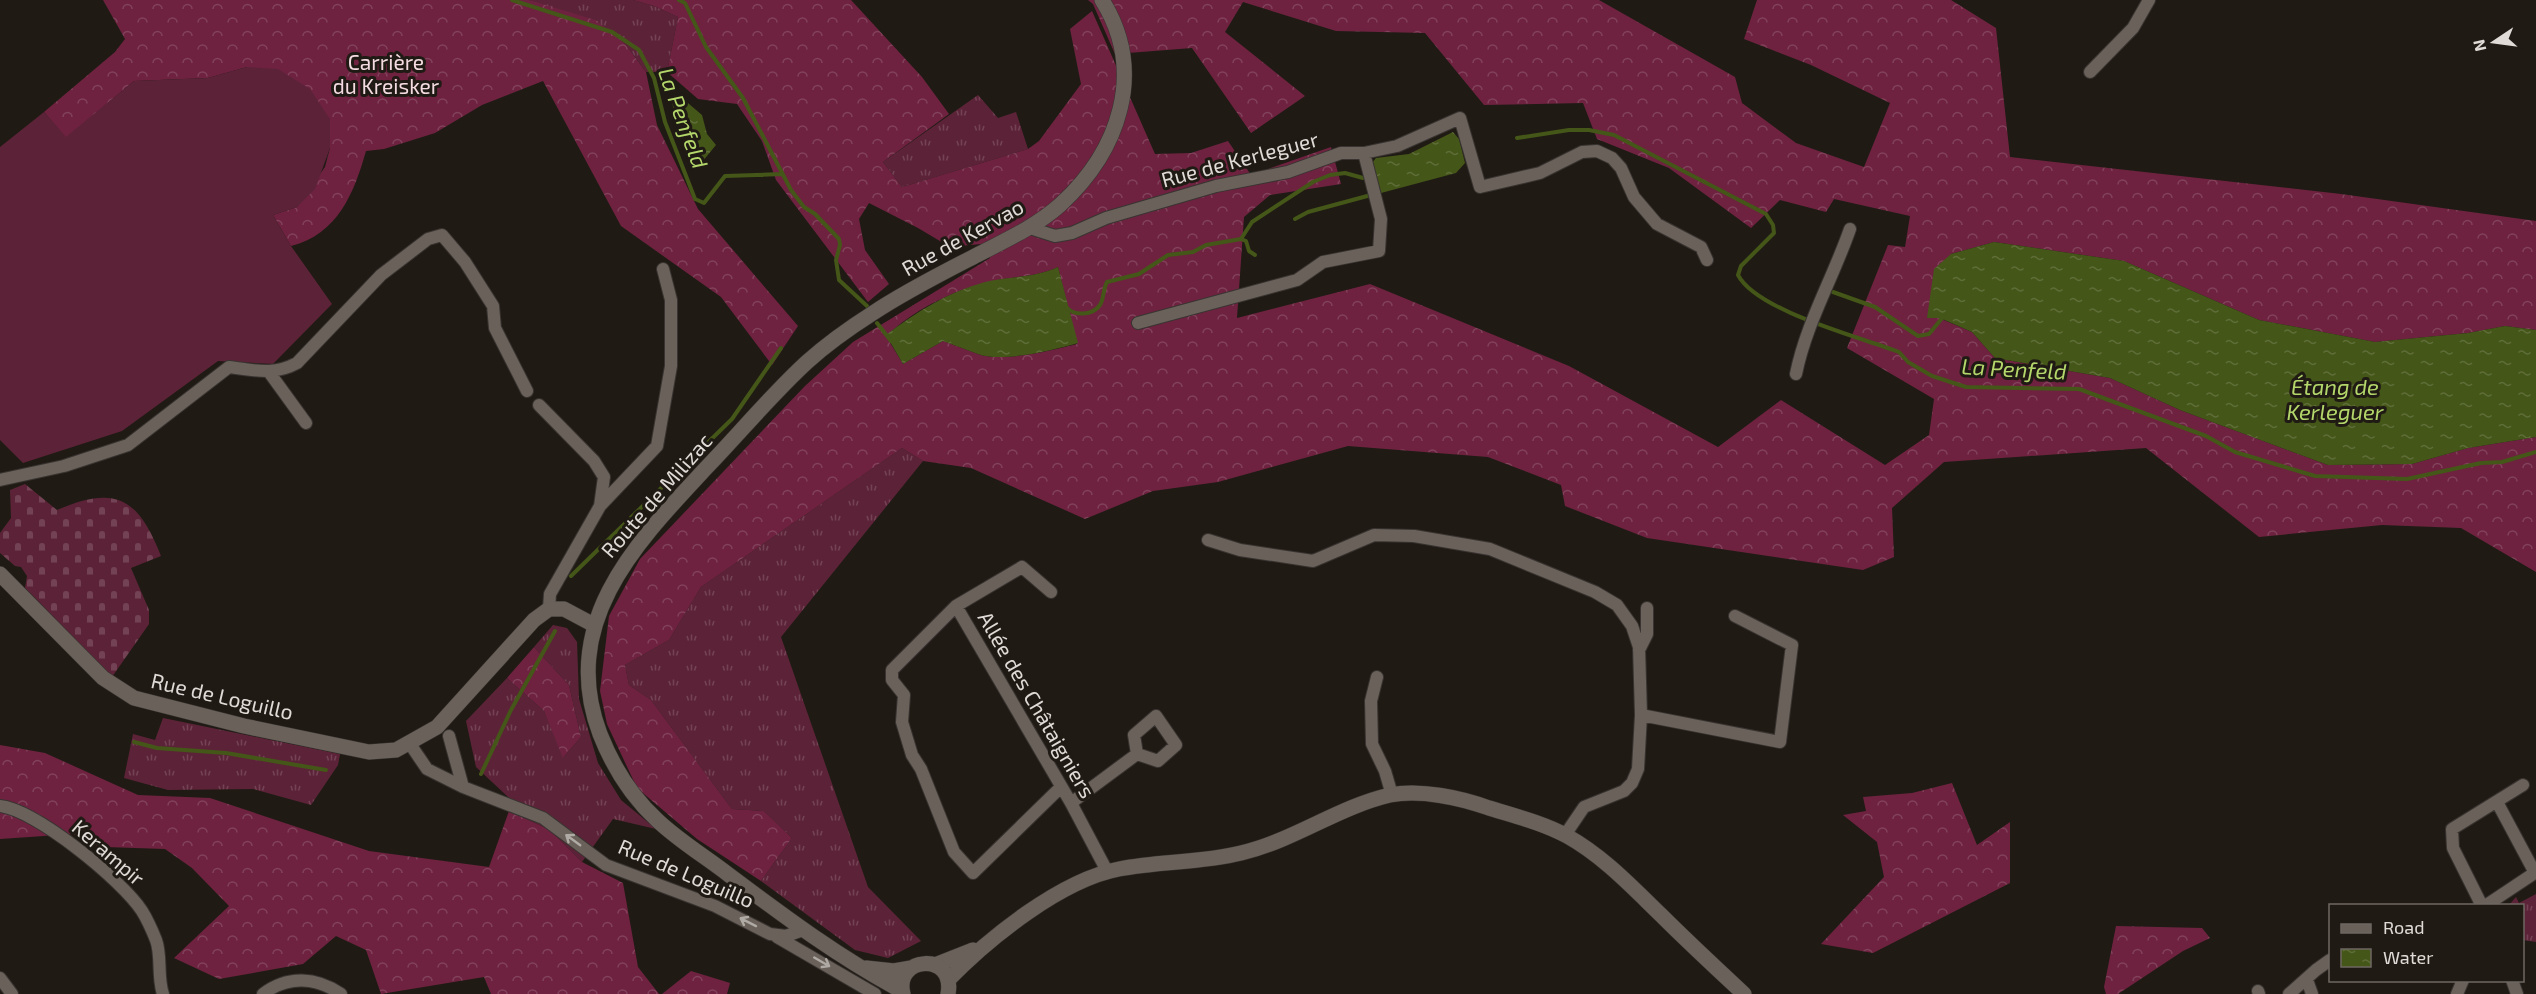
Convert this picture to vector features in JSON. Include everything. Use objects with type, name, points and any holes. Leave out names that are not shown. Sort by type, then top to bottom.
[{"type":"street","name":"Rue de Kervao","points":[[873,313],[932,278],[1030,228],[1061,204],[1096,164],[1123,102],[1126,80],[1121,42],[1102,0]]},
{"type":"street","points":[[2090,72],[2133,28],[2149,0]]},
{"type":"street","name":"Rue de Kerleguer","points":[[1030,228],[1055,236],[1072,233],[1106,218],[1216,186],[1288,172],[1341,153],[1364,153],[1397,146],[1460,118],[1480,188],[1540,173],[1582,152],[1597,151],[1612,158],[1620,168],[1634,197],[1657,224],[1701,248],[1707,260]]},
{"type":"street","points":[[1138,323],[1297,280],[1323,262],[1379,251],[1380,219],[1364,153]]},
{"type":"street","points":[[1796,375],[1813,319],[1834,276],[1850,229]]},
{"type":"street","points":[[0,480],[64,466],[128,445],[230,367],[281,372],[297,363],[381,275],[428,239],[442,235],[465,262],[493,306],[495,328],[527,391]]},
{"type":"street","points":[[594,625],[564,609],[549,609],[550,594],[600,506],[657,446],[671,366],[671,300],[663,268]]},
{"type":"street","name":"Route de Milizac","points":[[873,313],[807,362],[693,483],[620,569],[604,597],[594,625],[587,682],[594,717],[609,756],[626,784],[657,821],[803,930],[857,967],[903,992]]},
{"type":"street","points":[[269,372],[306,423]]},
{"type":"street","points":[[539,405],[594,461],[604,477],[600,506]]},
{"type":"street","points":[[1208,540],[1240,550],[1313,561],[1374,535],[1414,536],[1490,549],[1595,592],[1617,606],[1632,626],[1639,650],[1641,716],[1638,769],[1632,783],[1624,791],[1584,807],[1565,835]]},
{"type":"street","points":[[956,606],[1022,567],[1051,592]]},
{"type":"street","name":"Rue de Loguillo","points":[[2,578],[103,678],[134,698],[244,726],[369,752],[383,752],[410,744],[448,717],[534,620],[549,609]]},
{"type":"street","name":"Allée des Châtaigniers","points":[[1060,787],[974,873],[954,852],[921,768],[912,755],[902,723],[904,695],[892,680],[892,670],[956,606],[1071,803],[1107,871]]},
{"type":"street","points":[[1639,650],[1647,634],[1647,608]]},
{"type":"street","points":[[1641,716],[1780,742],[1792,645],[1735,616]]},
{"type":"street","points":[[1377,677],[1371,701],[1372,744],[1385,771],[1392,795]]},
{"type":"street","points":[[449,736],[463,787]]},
{"type":"street","name":"Rue de Loguillo","points":[[410,744],[427,769],[463,787],[543,818],[606,865],[715,906],[770,934],[786,936],[803,930]]},
{"type":"street","points":[[1071,803],[1137,754]]},
{"type":"street","points":[[2482,904],[2453,848],[2452,829],[2523,785]]},
{"type":"street","points":[[935,965],[948,987],[979,948],[1056,895],[1107,871],[1242,853],[1269,845],[1357,806],[1392,795],[1466,800],[1565,835],[1604,862],[1629,884],[1744,994]]},
{"type":"street","points":[[2486,904],[2535,872],[2497,802]]},
{"type":"street","name":"Kerampir","points":[[0,806],[22,812],[65,839],[119,884],[142,911],[157,942],[158,979],[162,994]]},
{"type":"street","points":[[770,934],[875,994]]},
{"type":"street","name":"Route de Milizac","points":[[857,967],[894,971],[919,964],[935,965],[979,948]]},
{"type":"street","points":[[2289,994],[2329,962]]},
{"type":"street","points":[[903,992],[902,982],[911,968]]},
{"type":"street","points":[[0,978],[12,994]]},
{"type":"street","points":[[263,994],[272,987],[293,979],[320,982],[341,994]]},
{"type":"street","points":[[2307,980],[2312,994]]},
{"type":"green space","name":"Carrière du Kreisker","points":[[103,0],[529,0],[595,20],[626,45],[646,72],[657,125],[698,209],[798,326],[772,365],[721,297],[621,226],[543,81],[482,105],[435,133],[384,149],[366,151],[356,182],[342,210],[321,232],[291,246],[273,215],[297,207],[325,167],[330,148],[330,119],[247,67],[208,78],[134,81],[66,138],[44,112],[115,52],[125,39]]},
{"type":"green space","points":[[529,0],[633,0],[654,6],[678,17],[667,72],[646,72],[626,45]]},
{"type":"green space","points":[[633,0],[851,0],[922,77],[949,114],[883,162],[902,187],[1028,149],[1039,141],[1081,84],[1070,29],[1092,11],[1155,154],[1191,153],[1228,141],[1251,175],[1331,147],[1341,184],[1270,195],[1244,217],[1237,318],[1370,284],[1569,366],[1718,447],[1781,400],[1885,465],[1929,435],[1934,399],[1847,348],[1888,245],[1905,247],[1910,216],[1834,199],[1826,212],[1780,200],[1751,228],[1669,168],[1597,139],[1583,103],[1484,105],[1425,33],[1336,31],[1243,2],[1225,32],[1305,96],[1251,133],[1192,48],[1115,54],[1093,4],[1088,0],[1599,0],[1735,77],[1742,103],[1796,143],[1864,167],[1890,103],[1811,65],[1744,39],[1757,0],[1951,0],[1996,28],[2010,157],[2341,194],[2536,221],[2536,330],[2505,326],[2468,333],[2375,342],[2259,320],[2124,261],[1994,242],[1951,254],[1927,318],[1939,318],[1972,332],[1995,358],[2110,378],[2180,410],[2328,465],[2412,464],[2468,448],[2536,437],[2536,572],[2461,528],[2382,525],[2259,537],[2146,448],[1944,462],[1892,508],[1894,557],[1863,570],[1647,538],[1565,506],[1561,485],[1488,457],[1348,446],[1218,482],[1153,491],[1085,519],[971,468],[923,461],[902,448],[701,587],[669,640],[625,665],[629,685],[651,700],[732,809],[764,811],[792,838],[761,881],[697,839],[637,788],[607,724],[600,691],[609,616],[640,559],[805,386],[853,342],[990,258],[981,244],[950,247],[869,203],[859,219],[865,250],[889,284],[868,302],[776,180],[762,141],[737,104],[698,99],[667,72],[678,17],[654,6]],"holes":[[[1058,267],[1077,344],[1028,355],[1000,357],[978,354],[943,341],[903,364],[886,336],[908,318],[958,292],[994,281],[1040,273]]]},
{"type":"green space","points":[[247,67],[278,69],[310,89],[330,119],[330,148],[315,189],[297,207],[273,215],[291,246],[332,304],[273,364],[218,361],[122,431],[23,463],[0,440],[0,147],[44,112],[66,137],[134,81],[208,78]]},
{"type":"green space","points":[[978,95],[998,118],[1016,112],[1028,149],[902,187],[883,162]]},
{"type":"green space","points":[[902,448],[923,461],[781,637],[868,887],[921,941],[888,958],[855,950],[761,881],[792,838],[764,811],[732,809],[651,700],[629,685],[625,665],[669,640],[701,587]]},
{"type":"green space","points":[[25,484],[57,510],[94,498],[109,498],[122,502],[133,509],[143,520],[152,536],[161,556],[131,568],[149,610],[149,624],[112,677],[25,588],[27,576],[21,567],[15,566],[0,553],[0,533],[11,518],[10,490]]},
{"type":"green space","points":[[553,625],[567,628],[577,642],[579,699],[598,763],[621,800],[656,829],[613,819],[582,862],[550,830],[509,811],[519,807],[476,767],[466,721],[507,678],[544,711],[564,757],[581,737],[569,685],[534,647]]},
{"type":"green space","points":[[534,647],[569,685],[581,737],[563,758],[544,711],[507,678]]},
{"type":"green space","points":[[163,718],[340,754],[338,765],[311,805],[253,789],[168,790],[124,778],[133,734],[155,740]]},
{"type":"green space","points":[[0,745],[45,753],[138,795],[210,798],[369,851],[489,867],[509,811],[550,830],[582,862],[623,883],[638,967],[659,994],[491,994],[484,977],[381,994],[366,950],[336,936],[303,964],[219,979],[174,958],[229,906],[192,868],[165,849],[93,845],[73,834],[0,839]]},
{"type":"green space","points":[[1952,783],[1977,845],[2010,822],[2010,883],[1873,953],[1821,944],[1884,877],[1877,842],[1843,815],[1866,811],[1863,797],[1912,793]]},
{"type":"green space","points":[[2536,894],[2536,942],[2524,940],[2524,904],[2510,904],[2516,897],[2519,903]]},
{"type":"green space","points":[[2116,926],[2202,928],[2210,938],[2183,951],[2118,994],[2106,994],[2104,987]]},
{"type":"green space","points":[[691,971],[730,983],[727,994],[662,994]]},
{"type":"water","points":[[674,96],[682,98],[702,115],[707,134],[716,145],[702,162],[692,152],[682,133],[673,104]]},
{"type":"water","points":[[1453,132],[1459,139],[1465,163],[1456,173],[1381,193],[1372,163],[1376,158],[1409,154]]},
{"type":"water","name":"Étang de Kerleguer","points":[[1994,242],[2124,261],[2259,320],[2375,342],[2468,333],[2505,326],[2536,330],[2536,437],[2468,448],[2412,464],[2328,465],[2180,410],[2110,378],[1995,358],[1972,332],[1940,318],[1927,318],[1934,269],[1951,254]]},
{"type":"water","points":[[1058,267],[1078,343],[1056,349],[1000,357],[978,354],[943,341],[903,364],[886,335],[909,318],[958,291],[985,282],[1031,275]]},
{"type":"waterway","name":"La Penfeld","points":[[512,0],[612,32],[639,50],[654,78],[665,122],[695,199],[704,203],[725,176],[782,174]]},
{"type":"waterway","name":"La Penfeld","points":[[679,0],[685,3],[706,47],[743,98],[791,190],[804,207],[815,214],[839,239],[840,245],[836,260],[839,280],[867,306]]},
{"type":"waterway","name":"La Penfeld","points":[[1517,138],[1569,130],[1589,130],[1614,135],[1766,214],[1773,225],[1774,233],[1741,266],[1738,275],[1749,288],[1787,311],[1836,331],[1899,352],[1908,362],[1932,376],[1966,387],[2079,389],[2206,436],[2235,452],[2315,476],[2407,479],[2481,463],[2502,462],[2536,452]]},
{"type":"waterway","name":"La Penfeld","points":[[1066,307],[1074,312],[1089,313],[1101,303],[1107,282],[1139,274],[1168,255],[1193,252],[1206,245],[1241,239],[1252,222],[1313,182],[1330,175],[1345,173],[1363,178],[1368,176]]},
{"type":"waterway","name":"La Penfeld","points":[[1295,219],[1308,212],[1371,195]]},
{"type":"waterway","name":"La Penfeld","points":[[1241,239],[1246,241],[1249,251],[1255,255]]},
{"type":"waterway","name":"La Penfeld","points":[[1833,292],[1875,307],[1918,336],[1929,334],[1943,317]]},
{"type":"waterway","name":"La Penfeld","points":[[877,323],[891,341]]},
{"type":"waterway","points":[[571,576],[732,419],[781,348]]},
{"type":"waterway","points":[[481,774],[511,710],[555,631]]},
{"type":"waterway","points":[[134,742],[157,748],[226,753],[326,770]]}]
